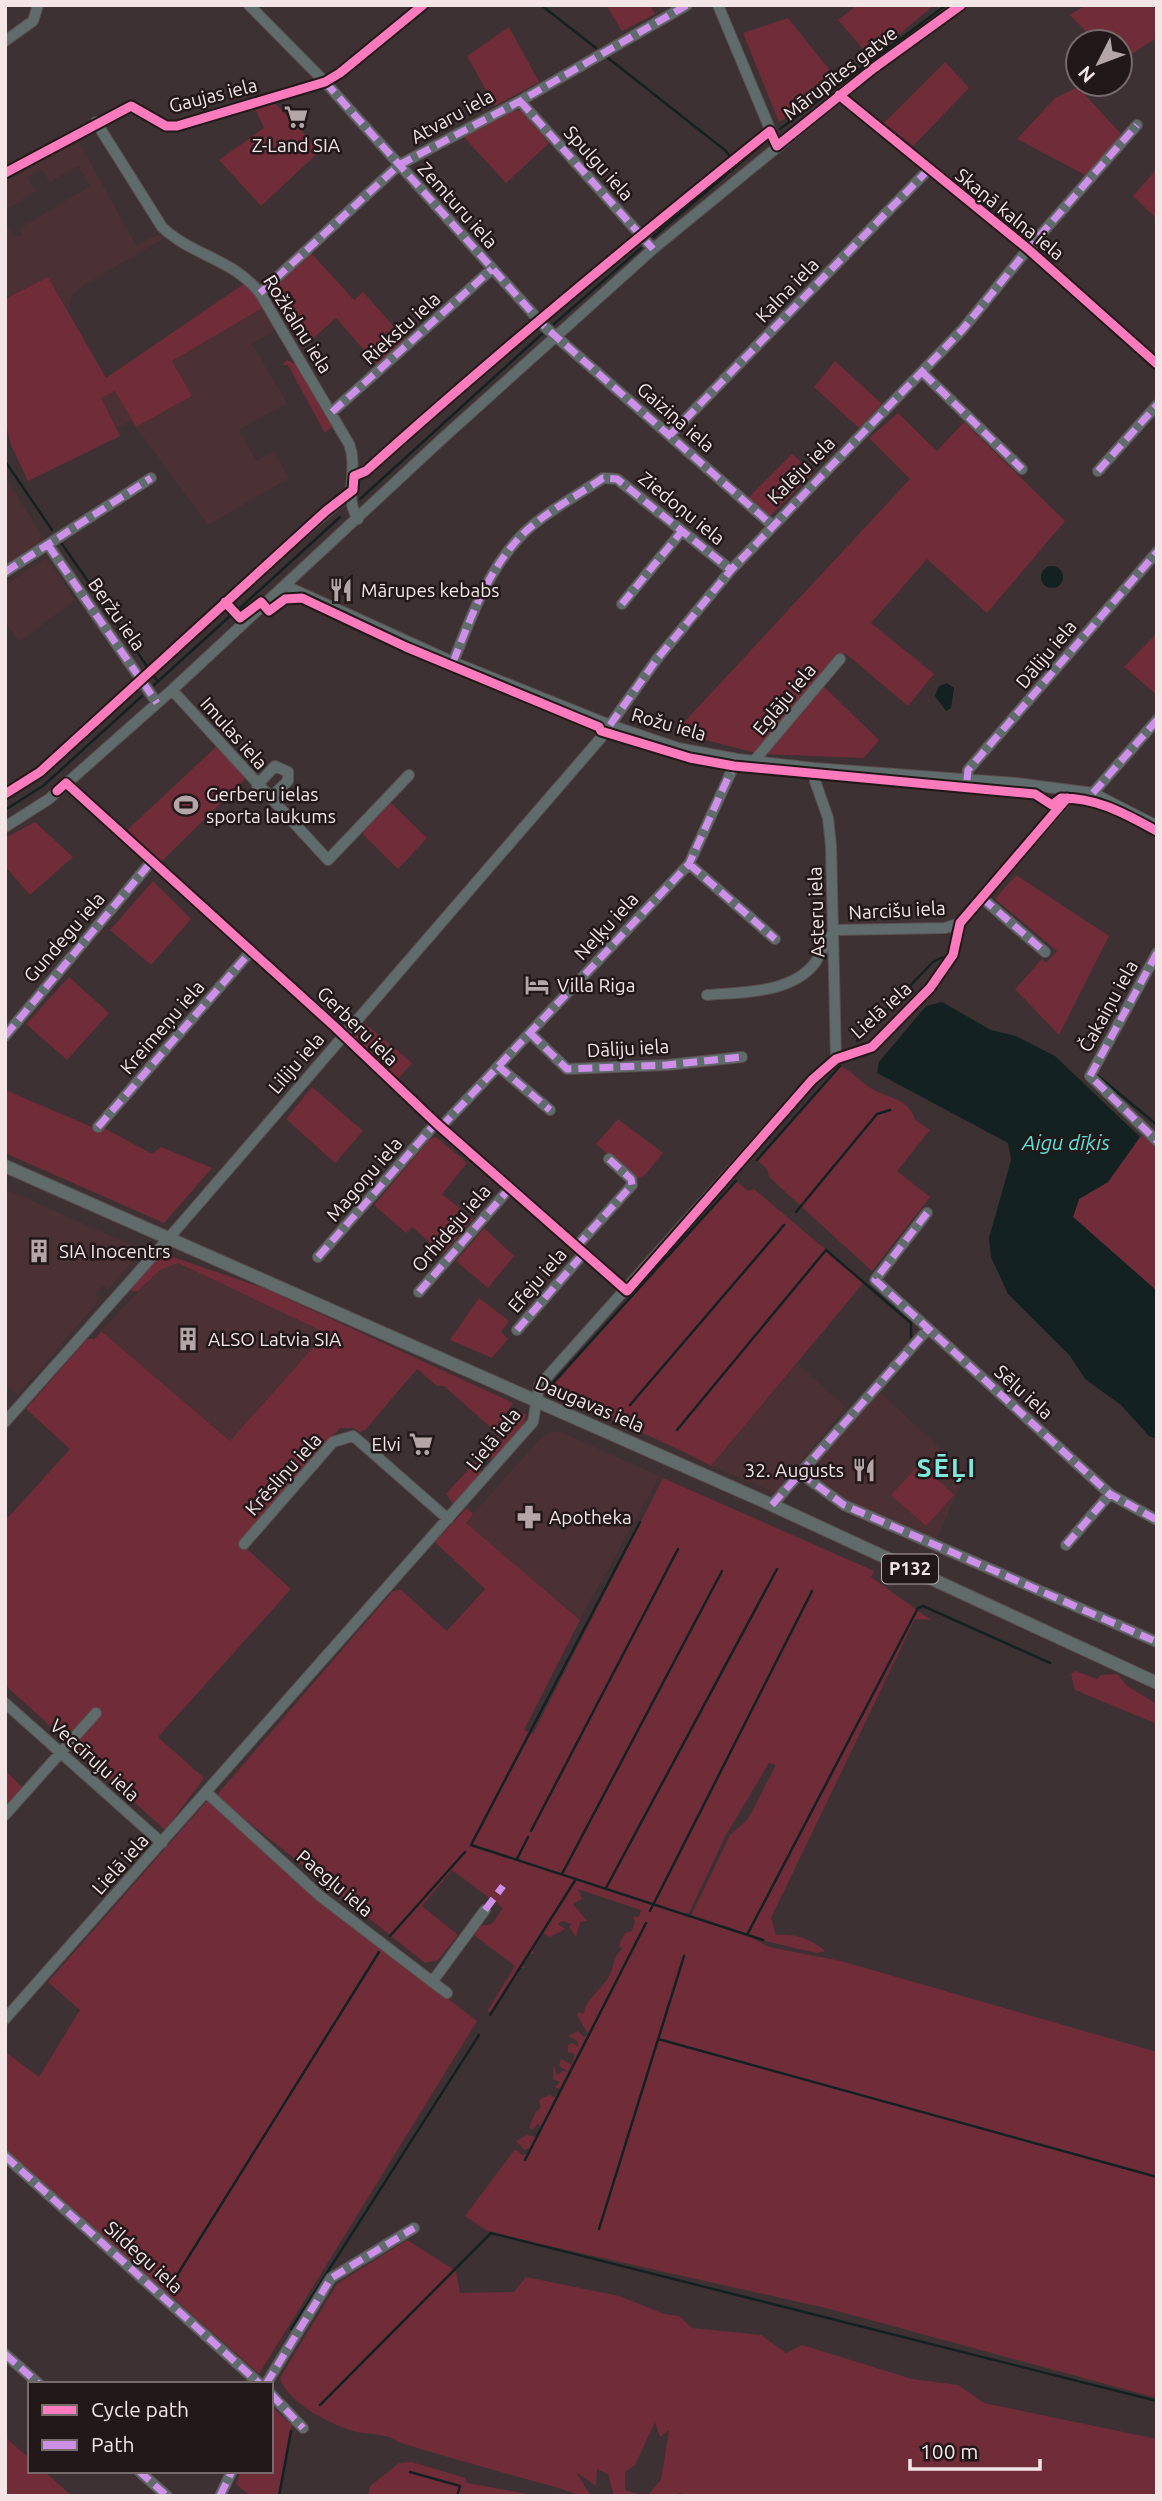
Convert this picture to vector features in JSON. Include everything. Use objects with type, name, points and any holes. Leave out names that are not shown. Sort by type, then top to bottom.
[{"type":"main road","name":"Daugavas iela","points":[[5,1166],[772,1505],[1157,1683]]},
{"type":"street","points":[[5,41],[33,22],[38,5]]},
{"type":"street","name":"Zemturu iela","points":[[249,5],[325,82],[492,269],[556,335]]},
{"type":"street","name":"Gaujas iela","points":[[5,173],[96,122],[131,106],[166,125],[177,126],[325,82],[341,73],[409,10],[423,5]]},
{"type":"street","name":"Atvaru iela","points":[[260,293],[399,165],[520,101],[687,5]]},
{"type":"street","points":[[718,5],[777,146]]},
{"type":"street","name":"Mārupītes gatve","points":[[5,827],[32,812],[172,690],[286,586],[355,514],[653,249],[839,95],[961,5]]},
{"type":"street","name":"Skaņā kalna iela","points":[[839,95],[1028,249],[1157,364]]},
{"type":"street","name":"Spulgu iela","points":[[520,101],[653,249]]},
{"type":"street","name":"Rožkalnu iela","points":[[96,122],[162,227],[173,237],[243,273],[260,293],[332,412],[353,453],[355,514]]},
{"type":"street","name":"Kalēju iela","points":[[610,725],[657,659],[731,570],[964,329],[1028,249],[1137,125]]},
{"type":"street","name":"Kalna iela","points":[[670,435],[928,170]]},
{"type":"street","name":"Riekstu iela","points":[[332,412],[492,269]]},
{"type":"street","name":"Gaiziņa iela","points":[[556,335],[772,525]]},
{"type":"street","points":[[923,373],[1022,469]]},
{"type":"street","points":[[354,476],[366,471],[447,398]]},
{"type":"street","points":[[1098,471],[1157,405]]},
{"type":"street","points":[[5,572],[151,478]]},
{"type":"street","name":"Ziedoņu iela","points":[[453,662],[474,606],[494,571],[520,536],[603,478],[617,478],[731,570]]},
{"type":"street","points":[[296,539],[353,491]]},
{"type":"street","points":[[332,506],[355,514]]},
{"type":"street","points":[[622,604],[682,531]]},
{"type":"street","name":"Beržu iela","points":[[48,545],[157,703]]},
{"type":"street","name":"Dāliju iela","points":[[967,780],[968,771],[1157,552]]},
{"type":"street","name":"Rožu iela","points":[[286,586],[453,662],[610,725],[678,748],[737,759],[814,768],[1094,793],[1157,826]]},
{"type":"street","name":"Eglāju iela","points":[[754,761],[840,659]]},
{"type":"street","name":"Imulas iela","points":[[172,690],[328,860],[409,775]]},
{"type":"street","points":[[1094,793],[1157,720]]},
{"type":"street","name":"Liliju iela","points":[[5,1422],[168,1239],[610,725]]},
{"type":"street","name":"Neļķu iela","points":[[438,1125],[530,1033],[689,864],[737,759]]},
{"type":"street","points":[[257,785],[275,766],[288,772],[288,781],[270,798]]},
{"type":"street","name":"Asteru iela","points":[[814,768],[815,782],[828,818],[836,930],[836,1059]]},
{"type":"street","name":"Gerberu iela","points":[[66,783],[438,1125],[627,1291]]},
{"type":"street","name":"Lielā iela","points":[[5,2020],[533,1422],[539,1386],[627,1291],[812,1080],[836,1059],[858,1054],[872,1046],[930,988],[953,955],[960,923],[1065,802],[1070,790]]},
{"type":"street","name":"Gundegu iela","points":[[5,1036],[151,862]]},
{"type":"street","points":[[689,864],[775,939]]},
{"type":"street","points":[[982,898],[1045,952]]},
{"type":"street","name":"Narcišu iela","points":[[836,930],[945,928],[960,923]]},
{"type":"street","points":[[706,995],[754,991],[781,985],[814,963],[836,930]]},
{"type":"street","name":"Kreimeņu iela","points":[[98,1126],[251,951]]},
{"type":"street","name":"Čakaiņu iela","points":[[1157,953],[1090,1076],[1157,1141]]},
{"type":"street","points":[[814,963],[836,970]]},
{"type":"street","name":"Dāliju iela","points":[[530,1033],[567,1069],[667,1065],[742,1057]]},
{"type":"street","points":[[498,1066],[550,1110]]},
{"type":"street","name":"Magoņu iela","points":[[318,1258],[438,1125]]},
{"type":"street","name":"Efeju iela","points":[[517,1330],[632,1185],[631,1179],[609,1159]]},
{"type":"street","name":"Orhideju iela","points":[[419,1292],[510,1188]]},
{"type":"street","name":"Sēļu iela","points":[[927,1213],[875,1280],[1110,1494],[1157,1520]]},
{"type":"street","points":[[772,1505],[928,1329]]},
{"type":"street","name":"Krēsliņu iela","points":[[244,1544],[333,1442],[342,1437],[353,1436],[448,1519]]},
{"type":"street","points":[[800,1473],[844,1505],[1157,1642]]},
{"type":"street","points":[[1066,1545],[1110,1494]]},
{"type":"street","name":"Veccīruļu iela","points":[[5,1703],[162,1843]]},
{"type":"street","points":[[5,1815],[96,1713]]},
{"type":"street","name":"Paegļu iela","points":[[207,1793],[320,1896],[447,1993]]},
{"type":"street","points":[[432,1982],[485,1910]]},
{"type":"street","name":"Sildegu iela","points":[[5,2156],[261,2382]]},
{"type":"street","points":[[264,2382],[331,2278],[414,2228]]},
{"type":"street","points":[[5,2354],[37,2382]]},
{"type":"street","points":[[273,2396],[303,2428]]},
{"type":"street","points":[[141,2473],[167,2496]]},
{"type":"street","points":[[220,2496],[231,2473]]},
{"type":"shaded area","points":[[606,5],[650,5],[655,14],[622,31]]},
{"type":"shaded area","points":[[857,5],[934,5],[871,58],[838,20]]},
{"type":"shaded area","points":[[1086,5],[1152,5],[1157,10],[1157,38],[1134,52],[1134,28],[1083,28],[1070,15]]},
{"type":"shaded area","points":[[788,18],[839,82],[779,122],[743,33]]},
{"type":"shaded area","points":[[509,27],[539,82],[495,106],[467,56]]},
{"type":"shaded area","points":[[945,62],[969,88],[913,146],[884,123]]},
{"type":"shaded area","points":[[1064,94],[1064,98],[1088,98],[1121,134],[1087,176],[1017,139],[1055,98]]},
{"type":"shaded area","points":[[275,103],[320,151],[261,206],[219,160],[264,128],[255,108]]},
{"type":"shaded area","points":[[510,110],[522,111],[549,143],[506,183],[463,136]]},
{"type":"shaded area","points":[[77,139],[136,245],[160,234],[163,239],[86,284],[72,295],[68,310],[48,277],[5,299],[5,224],[14,237],[22,235],[19,229],[90,186],[78,166],[50,182],[41,169],[27,178],[36,191],[7,209],[5,183]]},
{"type":"shaded area","points":[[1155,171],[1157,174],[1157,219],[1133,196]]},
{"type":"shaded area","points":[[311,253],[354,300],[363,292],[406,340],[378,366],[336,318],[302,348],[274,303],[276,284]]},
{"type":"shaded area","points":[[48,277],[106,378],[245,283],[264,307],[172,361],[192,396],[136,427],[115,391],[101,398],[120,436],[28,481],[11,445],[5,422],[5,299]]},
{"type":"shaded area","points":[[264,307],[276,329],[252,344],[287,403],[239,430],[256,461],[274,451],[289,478],[208,525],[136,427],[192,396],[172,361]]},
{"type":"shaded area","points":[[287,360],[299,366],[333,426],[325,433],[288,365],[282,365]]},
{"type":"shaded area","points":[[835,361],[882,404],[859,428],[814,387]]},
{"type":"shaded area","points":[[115,391],[133,420],[117,428],[100,398]]},
{"type":"shaded area","points":[[898,413],[937,451],[964,422],[1065,521],[987,613],[927,559],[871,623],[934,674],[908,706],[845,653],[821,684],[879,740],[864,758],[760,754],[675,732],[910,479],[869,438]]},
{"type":"shaded area","points":[[792,454],[813,473],[769,517],[748,498]]},
{"type":"shaded area","points":[[5,476],[45,541],[5,566]]},
{"type":"shaded area","points":[[46,558],[75,600],[19,642],[5,621],[5,585]]},
{"type":"shaded area","points":[[1157,633],[1157,695],[1124,667]]},
{"type":"shaded area","name":"Gerberu ielas sporta laukums","points":[[218,745],[247,777],[159,864],[124,833]]},
{"type":"shaded area","points":[[391,803],[427,838],[398,869],[362,833]]},
{"type":"shaded area","points":[[35,822],[73,857],[30,895],[5,866],[5,838]]},
{"type":"shaded area","points":[[1016,875],[1109,936],[1059,1035],[1015,989],[1042,959],[1046,963],[1057,951],[995,899]]},
{"type":"shaded area","points":[[153,881],[191,919],[151,965],[110,930]]},
{"type":"shaded area","points":[[69,977],[109,1013],[67,1060],[26,1024]]},
{"type":"shaded area","points":[[364,1023],[412,1063],[397,1080],[354,1040],[355,1034]]},
{"type":"shaded area","points":[[840,1066],[872,1089],[903,1103],[915,1120],[930,1130],[897,1171],[930,1197],[872,1271],[769,1177],[767,1169],[757,1160]]},
{"type":"shaded area","points":[[312,1087],[363,1131],[335,1163],[286,1119]]},
{"type":"shaded area","points":[[5,1090],[99,1130],[104,1128],[152,1154],[161,1147],[212,1168],[164,1223],[5,1153]]},
{"type":"shaded area","points":[[618,1119],[663,1153],[645,1175],[636,1179],[596,1144]]},
{"type":"shaded area","points":[[1145,1135],[1157,1145],[1157,1291],[1073,1217],[1079,1199],[1108,1182],[1140,1137]]},
{"type":"shaded area","points":[[436,1137],[467,1163],[442,1194],[473,1219],[443,1254],[412,1227],[406,1233],[374,1205],[431,1138]]},
{"type":"shaded area","points":[[736,1181],[748,1191],[754,1189],[864,1282],[711,1466],[650,1436],[547,1392]]},
{"type":"shaded area","points":[[5,1189],[136,1247],[138,1255],[108,1290],[103,1286],[95,1294],[100,1299],[18,1395],[5,1384]]},
{"type":"shaded area","points":[[484,1228],[514,1256],[488,1288],[456,1261]]},
{"type":"shaded area","points":[[161,1253],[266,1289],[513,1403],[495,1431],[444,1386],[437,1386],[417,1369],[366,1429],[360,1432],[353,1428],[340,1428],[239,1542],[291,1589],[158,1737],[204,1778],[165,1830],[5,1685],[5,1521],[70,1449],[26,1409],[87,1339],[95,1339],[101,1331],[230,1441],[326,1333],[178,1263],[160,1270],[138,1291],[130,1289]]},
{"type":"shaded area","points":[[178,1263],[326,1333],[230,1441],[101,1331],[160,1269]]},
{"type":"shaded area","points":[[479,1298],[509,1321],[501,1332],[508,1339],[492,1358],[450,1340]]},
{"type":"shaded area","points":[[797,1363],[846,1407],[775,1493],[711,1466]]},
{"type":"shaded area","points":[[879,1391],[966,1473],[936,1541],[848,1502],[805,1472]]},
{"type":"shaded area","points":[[516,1411],[526,1414],[517,1435],[498,1455],[485,1460],[480,1456],[497,1436],[501,1441],[505,1436],[501,1431]]},
{"type":"shaded area","points":[[558,1431],[660,1476],[580,1619],[465,1523],[539,1440],[548,1433]]},
{"type":"shaded area","points":[[475,1462],[481,1466],[480,1474],[453,1504],[446,1494]]},
{"type":"shaded area","points":[[920,1464],[954,1495],[926,1526],[891,1495]]},
{"type":"shaded area","points":[[663,1478],[874,1571],[871,1577],[931,1620],[915,1619],[771,1918],[776,1935],[802,1938],[825,1951],[816,1953],[752,1938],[769,1947],[841,1961],[1157,2052],[1157,2398],[830,2309],[491,2233],[465,2216],[515,2149],[522,2155],[527,2154],[529,2148],[524,2150],[516,2141],[527,2135],[535,2137],[540,2131],[540,2125],[537,2124],[533,2129],[529,2128],[535,2113],[541,2107],[539,2100],[549,2095],[555,2097],[560,2089],[555,2087],[560,2082],[553,2079],[554,2065],[557,2076],[562,2071],[568,2072],[559,2066],[561,2059],[572,2065],[575,2054],[568,2052],[568,2045],[573,2043],[578,2047],[578,2041],[568,2036],[578,2031],[584,2037],[588,2034],[577,2015],[579,2012],[584,2014],[590,2000],[608,1978],[622,1949],[619,1945],[625,1933],[632,1931],[635,1922],[633,1916],[639,1917],[641,1910],[578,1889],[582,1899],[573,1904],[587,1921],[580,1922],[576,1937],[569,1927],[572,1924],[562,1921],[558,1924],[565,1929],[550,1937],[543,1933],[533,1951],[534,1954],[527,1954],[522,1964],[525,1968],[519,1968],[516,1978],[512,1979],[490,2015],[488,2010],[515,1966],[474,1935],[480,1926],[492,1924],[503,1908],[452,1870],[422,1906],[458,1935],[438,1960],[425,1963],[216,1796],[392,1592],[400,1589],[447,1631],[485,1589],[435,1542],[467,1508],[473,1514],[466,1523],[580,1620],[524,1730],[533,1734]],"holes":[[[769,1763],[776,1765],[748,1819],[730,1835],[691,1916],[684,1914],[689,1913],[725,1837]]]},
{"type":"shaded area","points":[[1075,1671],[1097,1679],[1101,1675],[1117,1674],[1127,1686],[1157,1704],[1157,1724],[1075,1690],[1071,1674]]},
{"type":"shaded area","points":[[5,1770],[23,1788],[5,1808]]},
{"type":"shaded area","points":[[207,1801],[312,1894],[477,2021],[259,2374],[5,2149],[5,2052],[39,2077],[80,2010],[48,1982]]},
{"type":"shaded area","points":[[407,2240],[456,2271],[460,2293],[514,2292],[526,2277],[619,2296],[664,2314],[679,2316],[692,2328],[761,2335],[786,2353],[802,2345],[912,2379],[958,2385],[984,2403],[1157,2439],[1157,2496],[692,2496],[679,2493],[676,2496],[647,2496],[661,2480],[669,2430],[660,2437],[655,2422],[635,2465],[625,2472],[625,2490],[642,2496],[614,2496],[608,2474],[597,2469],[596,2486],[576,2472],[591,2496],[586,2496],[384,2436],[347,2429],[324,2419],[301,2404],[284,2387],[280,2378],[337,2284]]},
{"type":"shaded area","points":[[273,2408],[292,2425],[279,2496],[250,2496],[236,2484],[240,2473],[273,2473]]},
{"type":"shaded area","points":[[5,2437],[28,2457],[28,2473],[46,2473],[72,2496],[5,2496]]},
{"type":"shaded area","points":[[412,2462],[465,2478],[467,2483],[538,2496],[368,2496],[370,2486],[399,2463]]},
{"type":"water","points":[[1052,566],[1060,569],[1063,577],[1060,585],[1052,588],[1044,585],[1041,577],[1044,569]]},
{"type":"water","points":[[947,683],[954,688],[951,708],[946,711],[935,696],[939,686]]},
{"type":"water","name":"Aigu dīķis","points":[[942,1002],[991,1030],[1016,1036],[1055,1056],[1140,1137],[1108,1182],[1079,1199],[1073,1217],[1157,1291],[1157,1439],[1149,1436],[1121,1405],[1085,1379],[1070,1356],[1008,1294],[991,1257],[989,1238],[1011,1160],[1008,1143],[877,1073],[879,1062],[926,1006]]},
{"type":"waterway","points":[[541,5],[596,48]]},
{"type":"waterway","points":[[780,129],[946,5]]},
{"type":"waterway","points":[[608,58],[726,151],[737,166]]},
{"type":"waterway","points":[[653,237],[761,145]]},
{"type":"waterway","points":[[554,324],[641,248]]},
{"type":"waterway","points":[[360,499],[543,333]]},
{"type":"waterway","points":[[5,461],[52,530]]},
{"type":"waterway","points":[[240,608],[340,517]]},
{"type":"waterway","points":[[62,544],[158,682]]},
{"type":"waterway","points":[[154,685],[230,616]]},
{"type":"waterway","points":[[5,810],[43,786],[142,696]]},
{"type":"waterway","points":[[857,1041],[933,962],[943,957]]},
{"type":"waterway","points":[[757,1160],[840,1066]]},
{"type":"waterway","points":[[1097,1075],[1157,1125]]},
{"type":"waterway","points":[[796,1212],[877,1114],[890,1110]]},
{"type":"waterway","points":[[552,1384],[736,1181]]},
{"type":"waterway","points":[[630,1405],[784,1225]]},
{"type":"waterway","points":[[677,1430],[826,1250],[911,1323],[911,1337]]},
{"type":"waterway","points":[[640,1522],[471,1845],[763,1940]]},
{"type":"waterway","points":[[531,1831],[678,1549]]},
{"type":"waterway","points":[[606,1888],[777,1569]]},
{"type":"waterway","points":[[562,1874],[722,1571]]},
{"type":"waterway","points":[[650,1911],[812,1591]]},
{"type":"waterway","points":[[747,1935],[918,1608],[923,1606],[1050,1663]]},
{"type":"waterway","points":[[517,1859],[528,1837]]},
{"type":"waterway","points":[[390,1936],[465,1852]]},
{"type":"waterway","points":[[490,2015],[576,1879]]},
{"type":"waterway","points":[[525,2160],[646,1923]]},
{"type":"waterway","points":[[169,2288],[379,1952]]},
{"type":"waterway","points":[[599,2229],[684,1956]]},
{"type":"waterway","points":[[291,2329],[479,2035]]},
{"type":"waterway","points":[[658,2039],[1157,2177]]},
{"type":"waterway","points":[[320,2405],[491,2233],[1157,2401]]},
{"type":"waterway","points":[[279,2496],[291,2431]]},
{"type":"waterway","points":[[410,2472],[460,2486],[457,2496]]},
{"type":"marked path","points":[[260,293],[399,165],[520,101],[687,5]]},
{"type":"marked path","points":[[325,82],[545,327],[772,525]]},
{"type":"marked path","points":[[520,101],[653,249]]},
{"type":"marked path","points":[[610,725],[657,659],[731,570],[963,329],[1028,249],[1137,125]]},
{"type":"marked path","points":[[670,435],[928,170]]},
{"type":"marked path","points":[[332,412],[492,269]]},
{"type":"marked path","points":[[923,373],[1022,469]]},
{"type":"marked path","points":[[1098,471],[1157,405]]},
{"type":"marked path","points":[[5,572],[151,478]]},
{"type":"marked path","points":[[453,662],[480,597],[507,552],[537,522],[603,478],[617,479],[731,570]]},
{"type":"marked path","points":[[622,604],[682,531]]},
{"type":"marked path","points":[[48,545],[157,703]]},
{"type":"marked path","points":[[967,780],[968,770],[1157,552]]},
{"type":"marked path","points":[[1093,793],[1157,720]]},
{"type":"marked path","points":[[441,1127],[689,864],[736,760]]},
{"type":"marked path","points":[[5,1036],[151,862]]},
{"type":"marked path","points":[[689,864],[775,939]]},
{"type":"marked path","points":[[982,898],[1045,952]]},
{"type":"marked path","points":[[98,1127],[251,951]]},
{"type":"marked path","points":[[1157,953],[1090,1076],[1157,1141]]},
{"type":"marked path","points":[[530,1033],[567,1069],[667,1065],[742,1057]]},
{"type":"marked path","points":[[498,1066],[550,1110]]},
{"type":"marked path","points":[[318,1257],[436,1123]]},
{"type":"marked path","points":[[576,1247],[632,1185],[631,1179],[609,1159]]},
{"type":"marked path","points":[[419,1292],[510,1188]]},
{"type":"marked path","points":[[927,1213],[875,1280],[1110,1494],[1157,1520]]},
{"type":"marked path","points":[[517,1330],[584,1253]]},
{"type":"marked path","points":[[772,1505],[928,1329]]},
{"type":"marked path","points":[[800,1473],[844,1505],[1157,1642]]},
{"type":"marked path","points":[[1066,1545],[1110,1494]]},
{"type":"marked path","points":[[485,1910],[503,1886]]},
{"type":"marked path","points":[[5,2156],[258,2382]]},
{"type":"marked path","points":[[267,2382],[331,2278],[414,2228]]},
{"type":"marked path","points":[[5,2354],[37,2382]]},
{"type":"marked path","points":[[273,2396],[303,2428]]},
{"type":"marked path","points":[[141,2473],[167,2496]]},
{"type":"marked path","points":[[220,2496],[231,2473]]},
{"type":"cycle path","points":[[5,173],[131,106],[166,126],[177,126],[325,82],[340,73],[423,5]]},
{"type":"cycle path","points":[[5,794],[40,772],[326,511],[353,490],[354,476],[366,471],[617,256],[770,131],[777,146],[874,68],[961,5]]},
{"type":"cycle path","points":[[839,95],[1028,249],[1157,364]]},
{"type":"cycle path","points":[[225,602],[240,618],[261,602],[269,611],[285,599],[302,598],[406,647],[599,727],[601,731],[690,758],[734,766],[1035,794],[1052,805],[1061,798],[1088,801],[1111,808],[1157,831]]},
{"type":"cycle path","points":[[57,791],[66,783],[335,1027],[436,1123],[627,1291],[812,1080],[836,1059],[872,1047],[930,988],[953,955],[960,923],[1067,798]]},
{"type":"place","name":"Z-Land SIA","points":[[296,117]]},
{"type":"place","name":"Mārupes kebabs","points":[[341,590]]},
{"type":"place","name":"Gerberu ielas sporta laukums","points":[[186,805]]},
{"type":"place","name":"Villa Riga","points":[[537,985]]},
{"type":"place","name":"SIA Inocentrs","points":[[39,1251]]},
{"type":"place","name":"ALSO Latvia SIA","points":[[188,1339]]},
{"type":"place","name":"Elvi","points":[[421,1444]]},
{"type":"place","name":"32. Augusts","points":[[864,1470]]},
{"type":"place","name":"Apotheka","points":[[529,1517]]},
{"type":"district","name":"SĒĻI","points":[[947,1468]]}]
